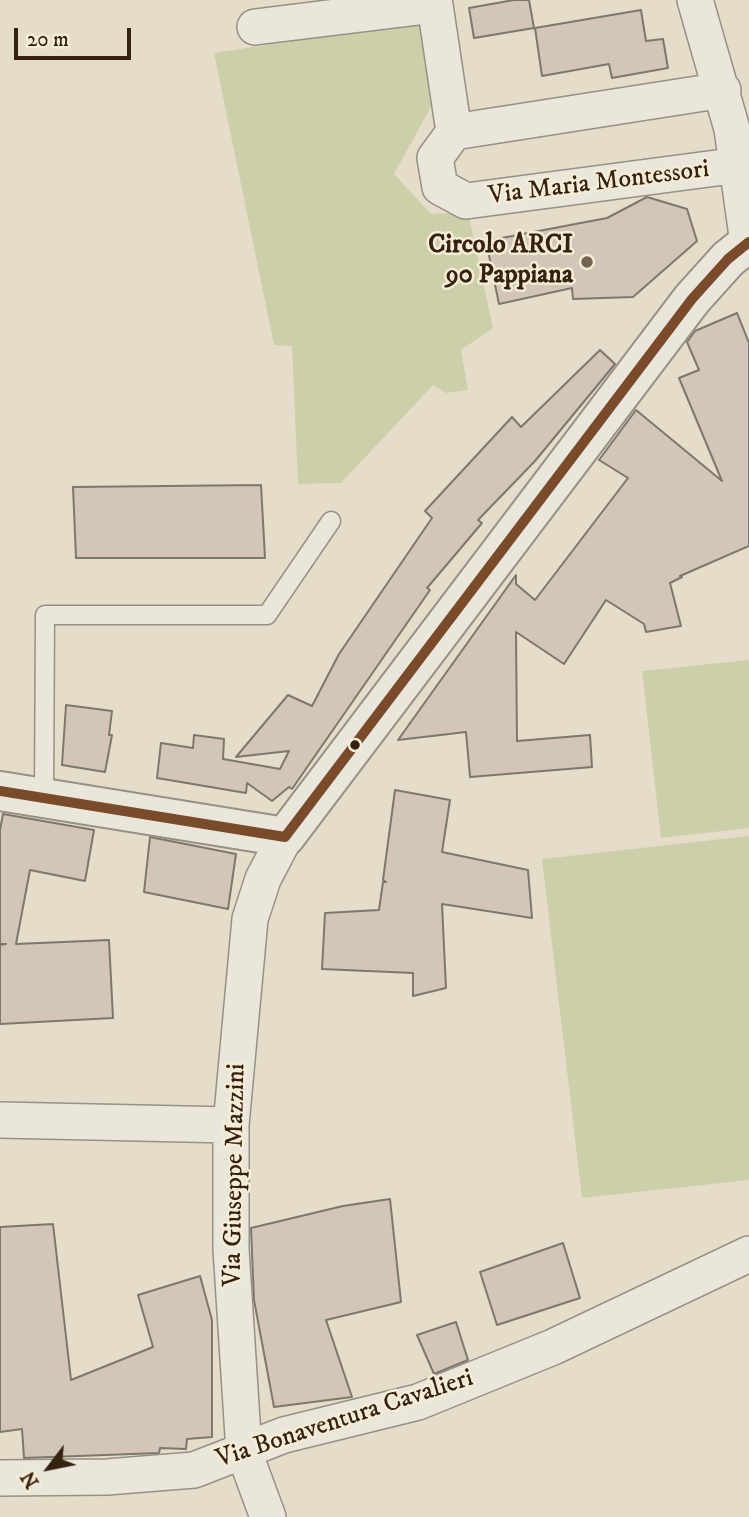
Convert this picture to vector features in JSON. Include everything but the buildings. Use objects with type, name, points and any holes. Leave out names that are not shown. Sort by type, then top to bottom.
[{"type":"street","points":[[0,791],[285,837],[692,299],[728,259],[748,242],[739,165],[723,90],[695,0]]},
{"type":"street","points":[[255,27],[435,5],[454,132],[723,90]]},
{"type":"street","name":"Via Maria Montessori","points":[[454,132],[435,158],[440,187],[466,201],[739,165]]},
{"type":"street","name":"Via Giuseppe Mazzini","points":[[268,1517],[244,1452],[232,1249],[231,1125],[250,919],[270,861],[285,837]]},
{"type":"street","points":[[0,1120],[231,1125]]},
{"type":"street","name":"Via Bonaventura Cavalieri","points":[[0,1478],[107,1478],[194,1470],[284,1435],[418,1402],[553,1347],[749,1254]]},
{"type":"lane","points":[[44,798],[45,615],[267,615],[331,522]]},
{"type":"green space","points":[[419,21],[432,105],[394,174],[431,214],[468,212],[493,328],[461,350],[468,390],[446,393],[433,385],[341,483],[298,484],[292,346],[274,345],[214,53]]},
{"type":"green space","points":[[749,660],[749,828],[661,838],[642,671]]},
{"type":"green space","points":[[749,836],[749,1180],[582,1198],[542,859]]},
{"type":"transit line","points":[[0,791],[285,837],[692,299],[728,259],[749,242]]},
{"type":"place","name":"Circolo ARCI 90 Pappiana","points":[[587,262]]}]
